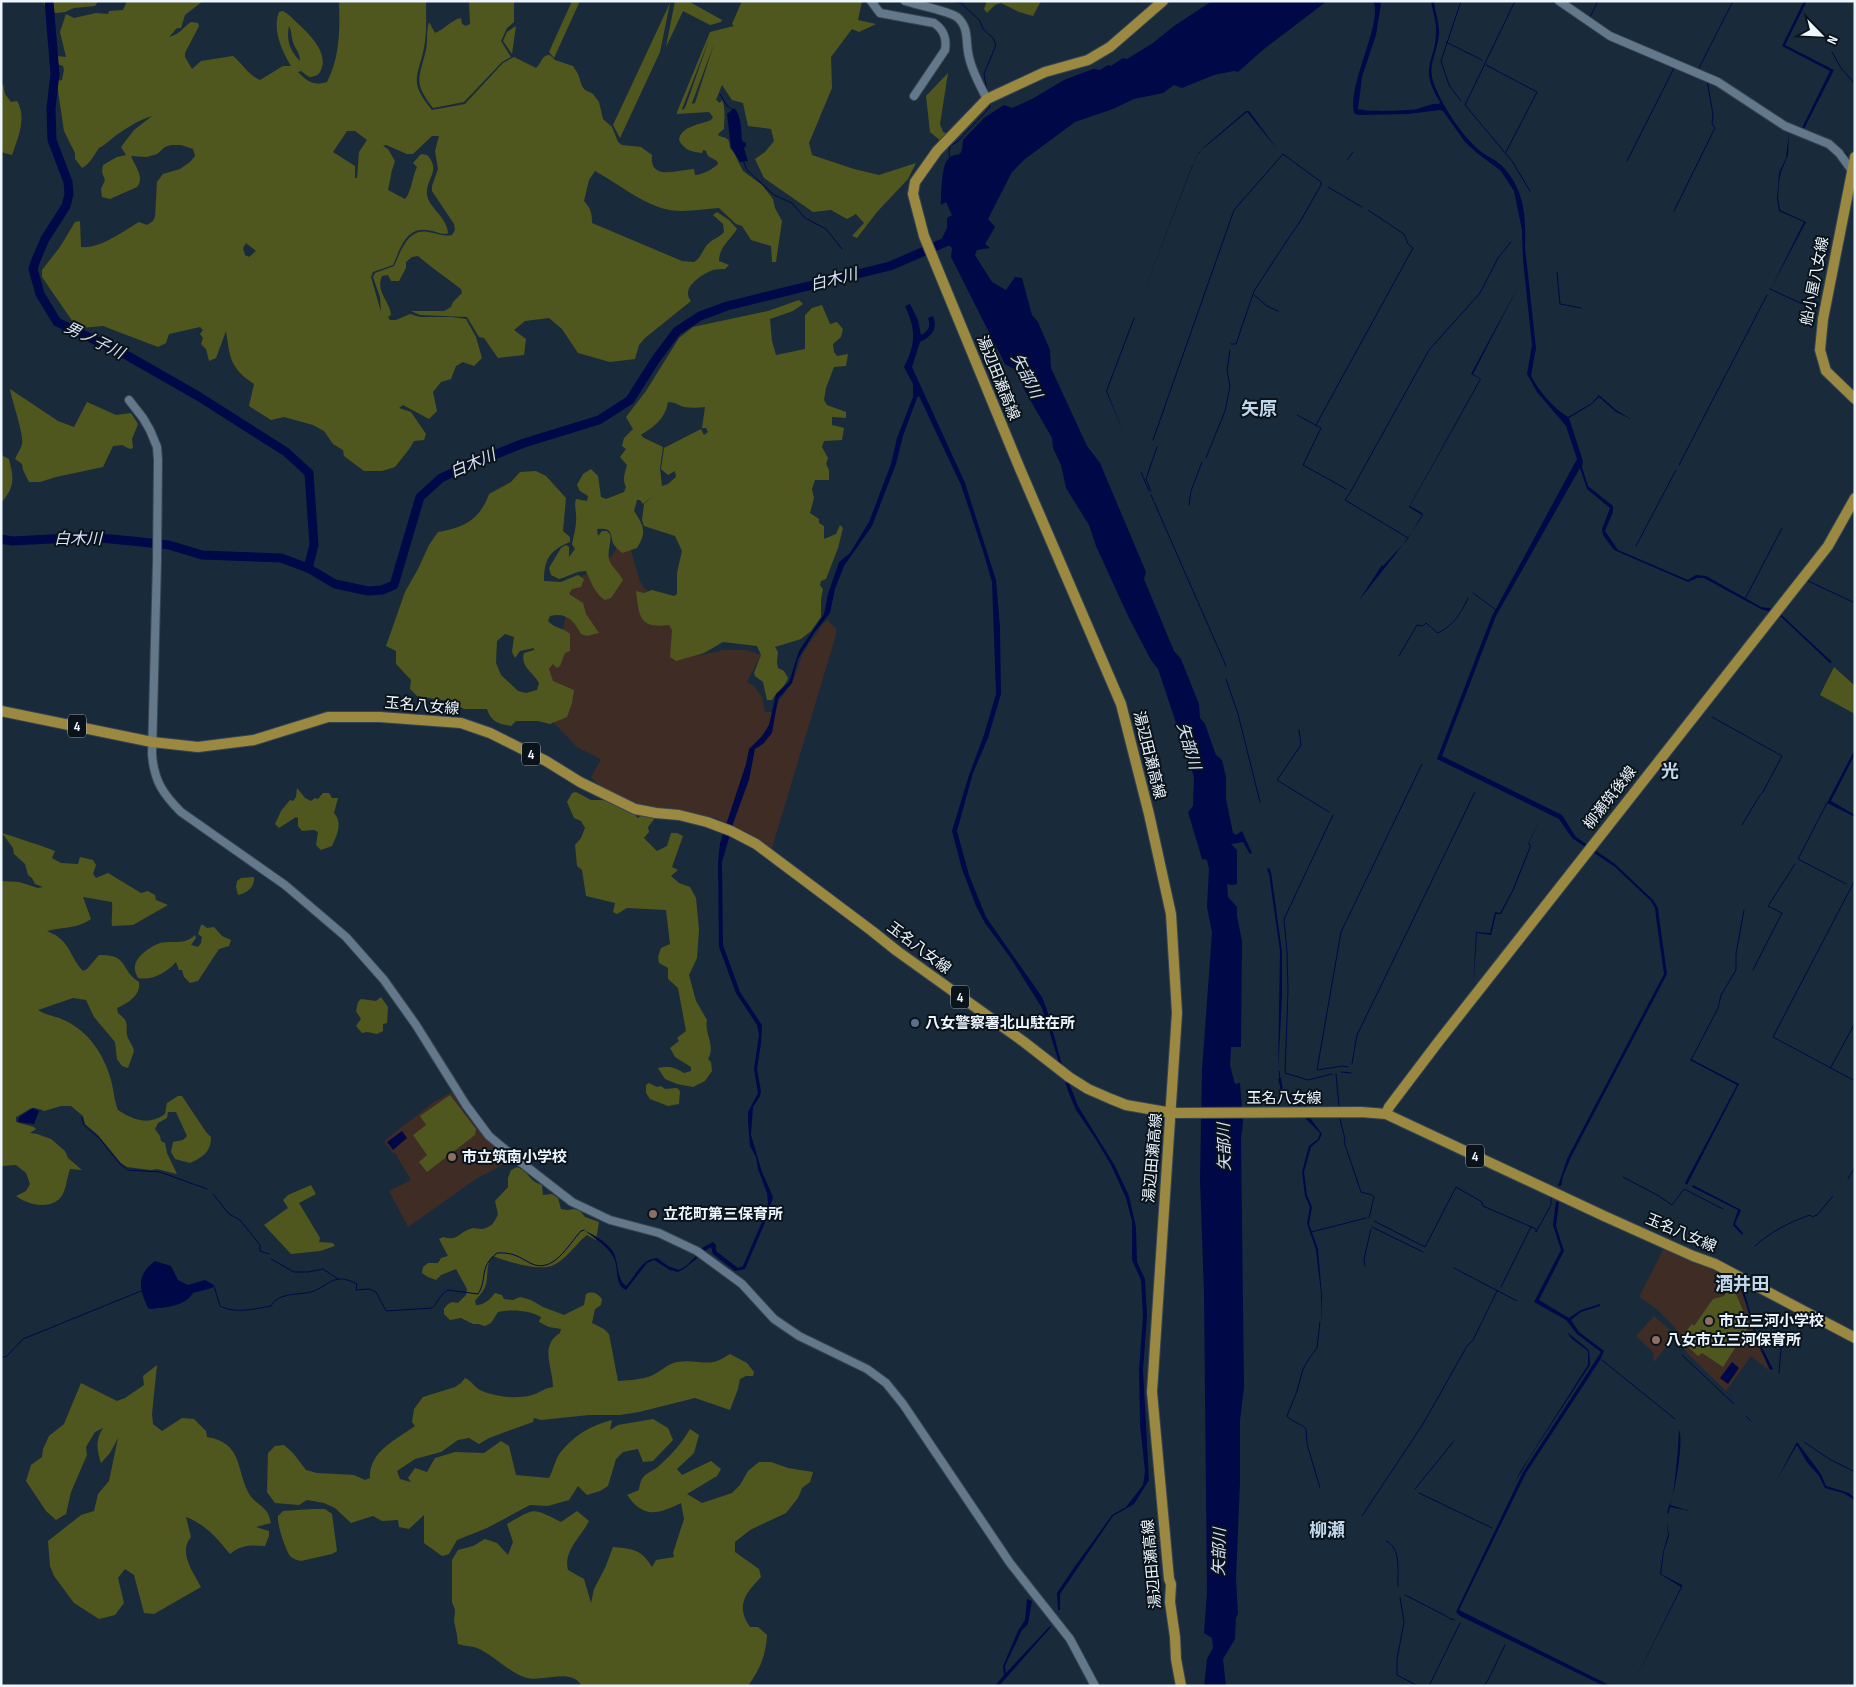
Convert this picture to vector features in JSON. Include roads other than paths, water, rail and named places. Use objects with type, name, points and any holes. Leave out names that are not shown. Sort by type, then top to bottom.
[{"type":"main road","name":"湯辺田瀬高線","points":[[1163,1],[1110,47],[1088,60],[1045,72],[987,99],[937,151],[915,182],[913,194],[924,236],[1016,460],[1121,704],[1149,814],[1171,914],[1177,1013],[1175,1113],[1163,1216],[1152,1392],[1171,1584],[1171,1614],[1181,1686]]},
{"type":"main road","name":"船小屋八女線","points":[[1855,157],[1823,320],[1820,350],[1826,371],[1855,399]]},
{"type":"main road","name":"柳瀬筑後線","points":[[1386,1114],[1389,1107],[1590,848],[1828,546],[1855,498]]},
{"type":"main road","name":"玉名八女線","points":[[1,711],[152,742],[198,747],[254,740],[328,717],[380,717],[461,723],[490,733],[580,782],[636,809],[679,815],[728,830],[756,844],[897,951],[1088,1089],[1126,1104],[1175,1113],[1361,1112],[1386,1114],[1604,1216],[1715,1264],[1855,1338]]},
{"type":"street","points":[[871,1],[880,13],[934,23],[940,26],[944,33],[947,41],[946,50],[914,96]]},
{"type":"street","points":[[905,1],[946,12],[956,17],[964,26],[968,38],[968,56],[987,99]]},
{"type":"street","points":[[1559,1],[1610,36],[1718,82],[1785,126],[1829,144],[1839,153],[1853,172]]},
{"type":"street","points":[[129,400],[143,418],[156,447],[158,521],[152,742],[155,774],[159,786],[168,800],[181,812],[285,885],[346,937],[384,980],[416,1025],[466,1105],[489,1136],[572,1202],[610,1220],[659,1233],[701,1253],[742,1284],[774,1319],[799,1336],[867,1369],[886,1383],[913,1418],[1010,1563],[1070,1639],[1095,1686]]},
{"type":"water","name":"矢部川","points":[[1212,1],[1327,1],[1264,49],[1238,72],[1214,75],[1182,88],[1174,85],[1163,93],[1134,99],[1113,109],[1075,122],[1025,159],[1012,172],[988,219],[995,227],[985,244],[990,248],[977,250],[975,255],[992,282],[1006,290],[1015,277],[1022,278],[1032,315],[1038,322],[1050,350],[1051,368],[1087,446],[1100,463],[1146,572],[1144,579],[1174,651],[1181,659],[1199,704],[1200,718],[1205,724],[1216,755],[1222,760],[1226,777],[1226,799],[1233,833],[1236,835],[1242,831],[1252,853],[1250,854],[1243,842],[1231,844],[1237,850],[1237,884],[1227,884],[1228,897],[1237,907],[1242,941],[1241,1047],[1231,1047],[1230,1065],[1235,1084],[1240,1083],[1243,1123],[1241,1138],[1244,1387],[1240,1421],[1240,1482],[1236,1579],[1238,1614],[1236,1618],[1235,1639],[1223,1659],[1226,1686],[1204,1686],[1207,1659],[1213,1648],[1212,1638],[1204,1633],[1207,1592],[1204,1293],[1200,1180],[1202,1070],[1212,933],[1207,907],[1209,869],[1207,860],[1202,859],[1188,812],[1193,806],[1194,777],[1158,669],[1151,660],[1129,618],[1096,546],[1089,525],[1066,488],[1061,465],[1053,448],[1052,438],[1025,391],[1016,370],[1005,364],[951,257],[952,248],[942,238],[947,228],[947,218],[952,215],[946,202],[941,205],[942,181],[946,163],[948,159],[962,151],[963,140],[984,118],[1004,105],[1012,108],[1032,99],[1064,80],[1093,69],[1100,70],[1108,65],[1111,66],[1123,58],[1127,59]]},
{"type":"water","points":[[1373,1],[1380,1],[1381,4],[1376,35],[1362,77],[1358,109],[1378,111],[1405,110],[1439,104],[1440,102],[1433,90],[1429,72],[1436,40],[1436,25],[1431,1],[1434,1],[1439,35],[1432,63],[1432,75],[1440,98],[1467,138],[1479,150],[1501,165],[1511,177],[1523,205],[1525,247],[1536,348],[1531,376],[1547,399],[1568,417],[1592,403],[1599,395],[1616,410],[1631,419],[1616,412],[1599,397],[1592,404],[1569,418],[1583,461],[1582,467],[1588,486],[1613,506],[1613,512],[1605,531],[1618,550],[1688,580],[1696,575],[1706,576],[1761,607],[1775,609],[1832,662],[1830,663],[1778,614],[1761,609],[1704,578],[1697,578],[1688,582],[1614,550],[1603,535],[1602,529],[1610,508],[1587,489],[1580,468],[1496,616],[1442,756],[1562,815],[1576,837],[1615,864],[1653,900],[1658,908],[1667,974],[1571,1157],[1561,1186],[1558,1186],[1567,1159],[1664,974],[1655,908],[1651,901],[1615,867],[1572,838],[1559,819],[1437,759],[1492,616],[1577,459],[1566,426],[1537,392],[1527,374],[1532,345],[1523,260],[1522,230],[1514,191],[1501,171],[1465,142],[1443,111],[1408,114],[1358,115],[1354,113],[1353,101],[1356,86],[1374,23],[1375,10]]},
{"type":"water","points":[[1804,1],[1807,1],[1785,45],[1834,70],[1804,129],[1835,143],[1847,156],[1834,144],[1801,130],[1830,71],[1782,46]]},
{"type":"water","points":[[734,108],[740,119],[742,141],[746,143],[744,148],[748,161],[740,162],[731,147],[727,114]]},
{"type":"water","points":[[1246,111],[1249,111],[1278,150],[1247,112],[1202,150]]},
{"type":"water","points":[[1789,133],[1788,155],[1779,182],[1778,198],[1780,210],[1806,222],[1770,290],[1804,222],[1779,211],[1777,199],[1779,173],[1786,158]]},
{"type":"water","points":[[1520,283],[1473,374],[1481,379],[1410,506],[1423,515],[1412,532],[1422,515],[1409,507],[1480,379],[1471,374]]},
{"type":"water","points":[[910,304],[918,320],[921,335],[928,328],[928,318],[933,316],[935,325],[933,332],[920,342],[912,367],[965,483],[996,580],[1000,627],[1001,694],[988,738],[973,773],[957,831],[969,875],[986,917],[1042,997],[1062,1065],[1078,1106],[1115,1166],[1129,1196],[1136,1227],[1137,1262],[1145,1279],[1147,1316],[1143,1370],[1149,1480],[1134,1504],[1113,1516],[1060,1594],[1060,1610],[1058,1610],[1057,1593],[1112,1515],[1126,1507],[1143,1485],[1145,1471],[1140,1424],[1139,1370],[1143,1316],[1141,1280],[1132,1260],[1132,1221],[1126,1198],[1111,1165],[1076,1110],[1068,1091],[1042,1008],[1012,960],[985,923],[976,906],[962,869],[952,831],[996,694],[992,582],[961,485],[919,396],[872,526],[844,566],[835,589],[830,613],[814,633],[798,659],[792,683],[778,699],[772,733],[763,744],[755,749],[749,780],[722,862],[723,945],[740,992],[762,1025],[757,1069],[761,1091],[753,1107],[751,1135],[762,1172],[773,1197],[767,1218],[745,1269],[735,1271],[713,1254],[711,1247],[687,1267],[678,1272],[670,1270],[654,1260],[647,1263],[626,1290],[622,1288],[617,1276],[614,1258],[600,1242],[584,1230],[602,1240],[614,1253],[620,1278],[626,1286],[647,1261],[657,1258],[668,1266],[679,1270],[686,1266],[702,1248],[713,1242],[716,1245],[716,1251],[738,1268],[743,1266],[765,1215],[768,1203],[767,1193],[758,1169],[756,1157],[750,1146],[748,1122],[748,1112],[758,1093],[754,1069],[759,1035],[757,1025],[736,993],[719,947],[718,862],[720,843],[746,764],[749,749],[762,736],[769,725],[776,694],[789,682],[799,651],[824,614],[828,594],[839,562],[850,553],[869,522],[891,464],[897,438],[913,397],[913,384],[904,367],[911,351],[913,336],[911,322],[905,306]]},
{"type":"water","points":[[1134,317],[1107,391],[1123,431],[1106,391]]},
{"type":"water","points":[[1403,545],[1358,602],[1382,565]]},
{"type":"water","points":[[1855,749],[1855,754],[1831,801],[1855,815],[1855,817],[1827,803]]},
{"type":"water","points":[[1541,817],[1529,843],[1531,846],[1514,889],[1501,914],[1496,914],[1491,935],[1477,933],[1473,991],[1476,932],[1490,933],[1495,912],[1500,913],[1512,891],[1530,846],[1528,844]]},
{"type":"water","points":[[1269,868],[1282,952],[1278,1072],[1280,951],[1267,869]]},
{"type":"water","points":[[1691,1059],[1739,1084],[1687,1185],[1685,1183],[1737,1085]]},
{"type":"water","points":[[1281,1078],[1283,1091],[1296,1099],[1322,1134],[1319,1140],[1311,1147],[1304,1172],[1307,1195],[1312,1207],[1309,1224],[1318,1249],[1322,1296],[1321,1322],[1321,1293],[1316,1250],[1307,1223],[1310,1207],[1305,1196],[1302,1172],[1309,1146],[1318,1139],[1320,1133],[1306,1119],[1292,1098],[1282,1094],[1278,1079]]},
{"type":"water","points":[[33,1108],[39,1111],[34,1124],[18,1122],[19,1117]]},
{"type":"water","points":[[402,1131],[407,1138],[393,1150],[387,1142]]},
{"type":"water","points":[[1693,1185],[1741,1210],[1735,1224],[1743,1233],[1742,1235],[1733,1225],[1738,1210],[1692,1187]]},
{"type":"water","points":[[1556,1201],[1559,1202],[1556,1226],[1564,1251],[1539,1300],[1569,1318],[1581,1310],[1600,1304],[1600,1306],[1581,1312],[1571,1320],[1579,1332],[1604,1351],[1526,1473],[1459,1610],[1611,1686],[1604,1686],[1460,1616],[1456,1612],[1523,1472],[1601,1352],[1577,1334],[1566,1320],[1534,1302],[1561,1250],[1553,1225]]},
{"type":"water","points":[[155,1261],[171,1266],[178,1280],[188,1285],[205,1280],[214,1285],[212,1288],[193,1293],[180,1304],[163,1308],[148,1308],[141,1283],[145,1272]]},
{"type":"water","points":[[1742,1284],[1758,1340],[1773,1369],[1770,1370],[1756,1339],[1740,1287]]},
{"type":"water","points":[[1567,1332],[1589,1350],[1590,1365],[1514,1484],[1520,1472],[1588,1365],[1588,1351],[1572,1339]]},
{"type":"water","points":[[1732,1362],[1739,1368],[1728,1384],[1720,1378]]},
{"type":"water","points":[[1679,1430],[1680,1455],[1672,1498],[1670,1505],[1690,1511],[1670,1507],[1668,1514],[1674,1486]]},
{"type":"water","points":[[1797,1442],[1821,1474],[1826,1486],[1849,1493],[1855,1500],[1843,1493],[1825,1488],[1819,1476],[1806,1461],[1797,1445],[1776,1481]]},
{"type":"water","points":[[1667,1520],[1669,1536],[1664,1551],[1661,1574],[1682,1585],[1682,1587],[1632,1686],[1681,1587],[1660,1574],[1663,1552],[1668,1535]]},
{"type":"water","points":[[1027,1599],[1032,1601],[1028,1624],[1022,1630],[1005,1666],[1006,1673],[1051,1627],[999,1686],[995,1686],[1004,1675],[1003,1666],[1018,1631],[1025,1620]]},
{"type":"waterway","name":"男ノ子川","points":[[49,1],[55,74],[51,108],[52,140],[68,182],[69,194],[66,206],[45,239],[33,269],[40,294],[57,322],[128,356],[198,396],[286,452],[309,473],[314,545],[308,568]]},
{"type":"waterway","points":[[949,1],[961,3]]},
{"type":"waterway","points":[[962,1],[962,4],[980,21],[983,29],[993,38],[996,45],[984,74],[987,91]]},
{"type":"waterway","points":[[1461,1],[1441,61],[1449,85],[1461,101]]},
{"type":"waterway","points":[[1515,1],[1465,105],[1512,161],[1530,191]]},
{"type":"waterway","points":[[1598,1],[1590,17],[1615,34],[1633,41]]},
{"type":"waterway","points":[[1699,68],[1733,1]]},
{"type":"waterway","points":[[1446,42],[1482,60]]},
{"type":"waterway","points":[[1832,52],[1841,68],[1855,84]]},
{"type":"waterway","points":[[1679,61],[1706,74]]},
{"type":"waterway","points":[[1486,65],[1537,92],[1506,152]]},
{"type":"waterway","points":[[1627,161],[1675,66]]},
{"type":"waterway","points":[[1674,211],[1715,128],[1712,124],[1713,115],[1707,80]]},
{"type":"waterway","points":[[720,94],[727,106],[733,110]]},
{"type":"waterway","points":[[950,158],[950,146],[957,142],[990,107],[989,103]]},
{"type":"waterway","points":[[1792,125],[1802,128]]},
{"type":"waterway","points":[[1347,160],[1353,152]]},
{"type":"waterway","points":[[1153,440],[1234,210],[1283,154],[1321,182],[1321,185],[1301,220],[1254,291],[1236,344],[1231,344]]},
{"type":"waterway","points":[[743,160],[747,170],[774,195],[792,203],[805,218],[826,229],[842,249]]},
{"type":"waterway","points":[[1328,187],[1362,207]]},
{"type":"waterway","points":[[1316,425],[1413,248],[1408,244],[1404,234],[1368,210]]},
{"type":"waterway","name":"白木川","points":[[1,539],[12,541],[90,537],[169,545],[202,555],[281,558],[308,568],[335,584],[368,591],[382,590],[394,585],[420,497],[441,478],[524,443],[599,420],[630,400],[656,359],[677,331],[700,316],[727,306],[890,266],[955,238]]},
{"type":"waterway","points":[[1408,538],[1345,500],[1429,350],[1480,293],[1498,258],[1511,242]]},
{"type":"waterway","points":[[1557,272],[1560,304],[1581,308]]},
{"type":"waterway","points":[[1770,289],[1809,307],[1814,300],[1821,306]]},
{"type":"waterway","points":[[1254,295],[1267,306],[1278,311]]},
{"type":"waterway","points":[[1679,465],[1767,295]]},
{"type":"waterway","points":[[1206,458],[1225,411],[1230,386],[1227,371],[1230,350]]},
{"type":"waterway","points":[[1297,415],[1321,428],[1303,465],[1346,489]]},
{"type":"waterway","points":[[1151,491],[1146,479],[1157,447]]},
{"type":"waterway","points":[[1189,505],[1191,491],[1202,462]]},
{"type":"waterway","points":[[1636,546],[1676,470]]},
{"type":"waterway","points":[[1141,472],[1149,491]]},
{"type":"waterway","points":[[1151,495],[1226,666]]},
{"type":"waterway","points":[[1745,599],[1782,528]]},
{"type":"waterway","points":[[1806,580],[1855,603]]},
{"type":"waterway","points":[[1473,593],[1496,610]]},
{"type":"waterway","points":[[1399,656],[1417,625],[1423,626],[1426,623],[1438,633],[1448,627],[1456,618],[1468,598]]},
{"type":"waterway","points":[[1226,679],[1238,714],[1260,802]]},
{"type":"waterway","points":[[1712,717],[1782,756],[1763,792],[1742,825]]},
{"type":"waterway","points":[[1299,730],[1301,745],[1277,780],[1329,812]]},
{"type":"waterway","points":[[1348,1067],[1342,1066],[1317,1070],[1341,932],[1422,764]]},
{"type":"waterway","points":[[1352,1064],[1357,1035],[1475,792]]},
{"type":"waterway","points":[[1827,803],[1798,859],[1846,884]]},
{"type":"waterway","points":[[1332,1074],[1308,1080],[1285,1073],[1288,991],[1284,919],[1333,815]]},
{"type":"waterway","points":[[1753,970],[1782,913],[1768,906],[1795,864]]},
{"type":"waterway","points":[[1855,880],[1773,1037],[1855,1081]]},
{"type":"waterway","points":[[1691,1060],[1718,1008],[1721,995],[1736,970],[1736,954],[1744,910]]},
{"type":"waterway","points":[[1831,1067],[1855,1023]]},
{"type":"waterway","points":[[1279,1071],[1280,1079]]},
{"type":"waterway","points":[[1341,1072],[1351,1073]]},
{"type":"waterway","points":[[1336,1074],[1339,1106]]},
{"type":"waterway","points":[[82,1118],[84,1125],[99,1138],[120,1164],[128,1170],[160,1172],[207,1189]]},
{"type":"waterway","points":[[1340,1119],[1344,1142],[1361,1192],[1374,1197],[1369,1218]]},
{"type":"waterway","points":[[1848,1179],[1855,1167]]},
{"type":"waterway","points":[[1623,1177],[1672,1205],[1684,1189],[1723,1209]]},
{"type":"waterway","points":[[1374,1221],[1425,1247],[1456,1187],[1482,1202],[1483,1206],[1536,1229],[1536,1232],[1551,1205],[1551,1197]]},
{"type":"waterway","points":[[213,1194],[229,1214],[240,1220],[260,1245],[260,1251],[269,1254]]},
{"type":"waterway","points":[[1755,1246],[1767,1236],[1788,1224],[1810,1215],[1812,1217],[1817,1215],[1833,1196]]},
{"type":"waterway","points":[[1311,1232],[1366,1218]]},
{"type":"waterway","points":[[1372,1227],[1423,1252]]},
{"type":"waterway","points":[[1501,1287],[1531,1227]]},
{"type":"waterway","points":[[1365,1266],[1364,1259],[1371,1229]]},
{"type":"waterway","points":[[214,1286],[220,1306],[232,1310],[271,1306],[279,1298],[314,1291],[338,1279],[348,1280],[357,1284],[356,1290],[369,1289],[376,1292],[386,1311],[432,1308],[448,1290],[478,1294],[483,1283],[487,1264],[497,1253],[514,1255],[538,1266],[546,1265],[559,1257],[581,1231],[584,1230]]},
{"type":"waterway","points":[[271,1259],[294,1272],[323,1269],[338,1279]]},
{"type":"waterway","points":[[1454,1268],[1517,1301]]},
{"type":"waterway","points":[[1,1358],[7,1356],[23,1339],[141,1291]]},
{"type":"waterway","points":[[1362,1516],[1423,1424],[1467,1346],[1473,1340],[1497,1291]]},
{"type":"waterway","points":[[1320,1322],[1317,1348],[1303,1369],[1287,1416],[1306,1429],[1307,1444],[1320,1488]]},
{"type":"waterway","points":[[1778,1338],[1781,1349],[1779,1373]]},
{"type":"waterway","points":[[1682,1355],[1734,1404]]},
{"type":"waterway","points":[[1602,1360],[1675,1419]]},
{"type":"waterway","points":[[1746,1416],[1751,1421]]},
{"type":"waterway","points":[[1415,1489],[1454,1441]]},
{"type":"waterway","points":[[1804,1442],[1831,1460],[1855,1472]]},
{"type":"waterway","points":[[1419,1493],[1492,1528]]},
{"type":"waterway","points":[[1386,1541],[1397,1555],[1398,1586]]},
{"type":"waterway","points":[[1405,1595],[1448,1617]]},
{"type":"waterway","points":[[1400,1597],[1404,1622],[1397,1659],[1397,1675],[1418,1686]]},
{"type":"waterway","points":[[1449,1618],[1454,1620]]},
{"type":"waterway","points":[[1429,1686],[1460,1623]]},
{"type":"waterway","points":[[1484,1686],[1505,1645]]},
{"type":"place","name":"八女警察署北山駐在所","points":[[915,1023]]},
{"type":"place","name":"市立筑南小学校","points":[[452,1157]]},
{"type":"place","name":"立花町第三保育所","points":[[653,1214]]},
{"type":"place","name":"市立三河小学校","points":[[1709,1321]]},
{"type":"place","name":"八女市立三河保育所","points":[[1656,1340]]},
{"type":"district","name":"矢原","points":[[1259,409]]},
{"type":"district","name":"光","points":[[1670,771]]},
{"type":"district","name":"酒井田","points":[[1742,1284]]},
{"type":"district","name":"柳瀬","points":[[1327,1530]]}]
